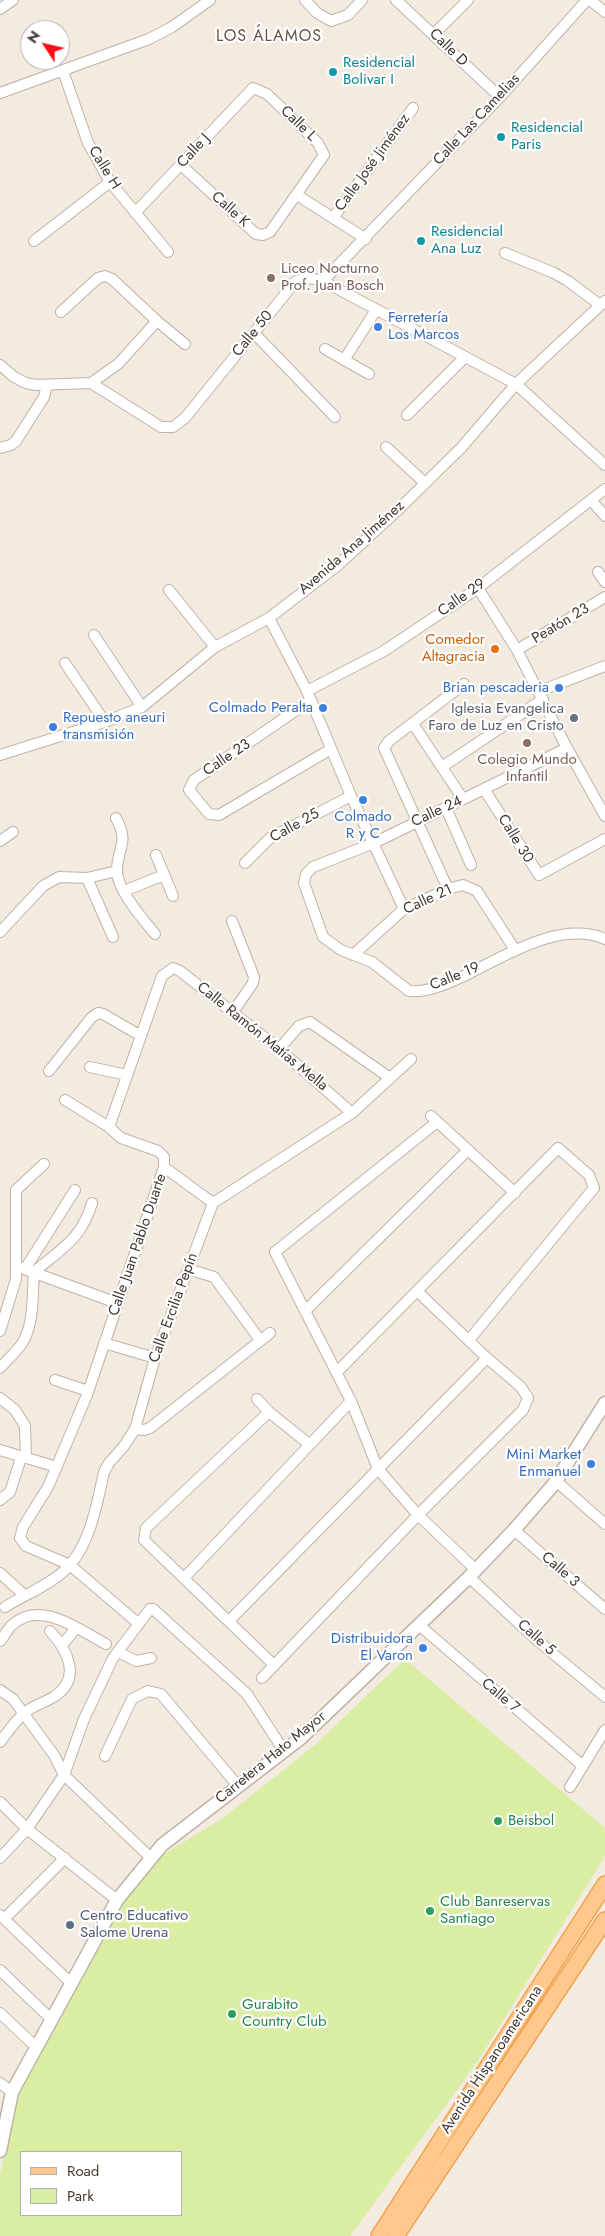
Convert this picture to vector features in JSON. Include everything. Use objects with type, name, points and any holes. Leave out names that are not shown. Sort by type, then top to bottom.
[{"type":"main road","name":"Avenida Hispanoamericana","points":[[379,2236],[605,1884]]},
{"type":"main road","name":"Avenida Hispanoamericana","points":[[396,2236],[605,1920]]},
{"type":"street","points":[[0,9],[13,0]]},
{"type":"street","points":[[0,94],[150,39],[172,27],[210,0]]},
{"type":"street","points":[[305,0],[317,13],[331,21],[348,15],[362,0]]},
{"type":"street","name":"Calle D","points":[[396,0],[500,98]]},
{"type":"street","points":[[434,34],[468,0]]},
{"type":"street","points":[[589,0],[605,12]]},
{"type":"street","name":"Calle Las Camelias","points":[[323,281],[500,98],[589,0]]},
{"type":"street","name":"Calle H","points":[[63,71],[88,143],[110,182],[168,252]]},
{"type":"street","name":"Calle J","points":[[136,213],[253,88]]},
{"type":"street","name":"Calle L","points":[[253,88],[267,94],[318,142],[324,155],[297,195]]},
{"type":"street","name":"Calle José Jiménez","points":[[333,218],[413,108]]},
{"type":"street","name":"Calle K","points":[[181,165],[256,234],[263,235],[270,232],[297,195]]},
{"type":"street","points":[[34,241],[110,182]]},
{"type":"street","points":[[297,195],[366,238]]},
{"type":"street","points":[[505,253],[561,277],[603,303]]},
{"type":"street","points":[[61,312],[98,278],[105,276],[112,278],[157,321],[185,344]]},
{"type":"street","name":"Calle 50","points":[[91,383],[161,427],[173,427],[186,418],[295,282],[303,278],[314,278],[323,281],[516,384],[605,465]]},
{"type":"street","name":"Avenida Ana Jiménez","points":[[0,754],[104,722],[142,707],[215,647],[269,618],[337,566],[461,448],[516,384],[603,303]]},
{"type":"street","points":[[344,360],[376,310]]},
{"type":"street","points":[[0,364],[14,377],[26,383],[48,385],[91,383],[118,364],[157,321]]},
{"type":"street","points":[[254,333],[334,417]]},
{"type":"street","points":[[325,349],[369,374]]},
{"type":"street","points":[[407,415],[465,357]]},
{"type":"street","points":[[0,448],[11,445],[16,441],[44,397],[48,385]]},
{"type":"street","points":[[386,447],[425,483]]},
{"type":"street","name":"Calle 29","points":[[309,696],[384,651],[478,588],[605,489]]},
{"type":"street","points":[[591,500],[605,516]]},
{"type":"street","points":[[598,572],[605,582]]},
{"type":"street","points":[[478,588],[517,650],[542,695],[567,748],[604,809]]},
{"type":"street","points":[[169,590],[215,647]]},
{"type":"street","name":"Peatón 23","points":[[517,650],[605,597]]},
{"type":"street","points":[[269,618],[309,696],[350,796],[404,909]]},
{"type":"street","points":[[94,635],[142,707]]},
{"type":"street","points":[[65,663],[104,722]]},
{"type":"street","points":[[442,766],[542,695],[605,666]]},
{"type":"street","points":[[448,889],[384,748],[389,740],[414,724],[464,684]]},
{"type":"street","name":"Calle 23","points":[[309,696],[194,780],[189,790],[209,814],[219,815],[331,749]]},
{"type":"street","points":[[414,724],[464,799]]},
{"type":"street","name":"Calle 24","points":[[306,874],[313,867],[374,843],[567,748]]},
{"type":"street","name":"Calle 30","points":[[484,789],[539,875],[605,839]]},
{"type":"street","name":"Calle 25","points":[[245,863],[270,838],[350,796]]},
{"type":"street","points":[[446,808],[471,865]]},
{"type":"street","points":[[116,818],[123,831],[117,871],[124,891],[136,911],[155,934]]},
{"type":"street","points":[[0,841],[13,832]]},
{"type":"street","points":[[156,855],[173,896]]},
{"type":"street","points":[[0,932],[43,886],[59,877],[87,878],[117,871]]},
{"type":"street","name":"Calle 19","points":[[306,874],[304,883],[323,938],[330,944],[372,962],[404,988],[416,992],[448,984],[515,950],[566,933],[605,939]]},
{"type":"street","points":[[124,891],[164,875]]},
{"type":"street","points":[[87,878],[113,937]]},
{"type":"street","name":"Calle 21","points":[[353,955],[404,909],[448,889],[463,885],[477,891],[515,950]]},
{"type":"street","points":[[232,921],[254,977],[253,983],[233,1012]]},
{"type":"street","name":"Calle Ramón Matías Mella","points":[[141,1036],[160,980],[172,968],[180,971],[279,1049],[340,1100],[352,1113]]},
{"type":"street","points":[[49,1071],[91,1018],[98,1013],[141,1036],[109,1127],[65,1100]]},
{"type":"street","points":[[279,1049],[302,1023],[310,1022],[390,1078]]},
{"type":"street","points":[[164,1167],[213,1203],[352,1113],[411,1059]]},
{"type":"street","points":[[90,1067],[127,1075]]},
{"type":"street","name":"Calle 5","points":[[468,1150],[434,1119],[274,1252],[351,1401],[378,1468],[418,1515],[538,1641],[605,1697]]},
{"type":"street","name":"Calle Juan Pablo Duarte","points":[[70,1565],[26,1546],[20,1538],[23,1527],[48,1487],[88,1391],[164,1167],[164,1157],[158,1151],[121,1138],[109,1127]]},
{"type":"street","points":[[336,1372],[558,1148],[589,1176],[594,1188],[469,1340]]},
{"type":"street","points":[[305,1311],[468,1150],[515,1193]]},
{"type":"street","points":[[0,1368],[17,1350],[28,1332],[32,1319],[16,1190],[44,1164]]},
{"type":"street","points":[[0,1331],[13,1290],[74,1190]]},
{"type":"street","points":[[25,1269],[67,1247],[79,1234],[88,1218],[92,1203]]},
{"type":"street","name":"Calle Ercilia Pepín","points":[[5,1607],[60,1574],[70,1565],[88,1533],[104,1472],[135,1429],[155,1358],[213,1203]]},
{"type":"street","points":[[25,1269],[117,1303]]},
{"type":"street","points":[[188,1269],[214,1277],[260,1340]]},
{"type":"street","points":[[262,1678],[418,1515],[523,1410],[528,1398],[521,1386],[487,1358],[417,1291]]},
{"type":"street","points":[[135,1429],[144,1430],[150,1428],[270,1332]]},
{"type":"street","points":[[104,1343],[155,1358]]},
{"type":"street","points":[[229,1621],[487,1358]]},
{"type":"street","points":[[55,1380],[88,1391]]},
{"type":"street","points":[[0,1398],[22,1417],[26,1434],[23,1458],[10,1492],[0,1500]]},
{"type":"street","points":[[257,1399],[269,1412],[308,1444]]},
{"type":"street","points":[[184,1578],[308,1444],[351,1401]]},
{"type":"street","name":"Carretera Hato Mayor","points":[[0,2151],[12,2092],[117,1900],[162,1845],[301,1738],[472,1573],[514,1530],[556,1481],[605,1403]]},
{"type":"street","points":[[269,1412],[146,1528],[144,1540],[274,1665]]},
{"type":"street","points":[[0,1450],[57,1467]]},
{"type":"street","points":[[556,1481],[605,1524]]},
{"type":"street","name":"Calle 3","points":[[514,1530],[605,1610]]},
{"type":"street","points":[[70,1565],[139,1624]]},
{"type":"street","points":[[0,1573],[24,1595]]},
{"type":"street","points":[[0,1858],[27,1829],[64,1775],[84,1718],[118,1652],[150,1609],[153,1609],[247,1694],[284,1751]]},
{"type":"street","points":[[0,1641],[12,1625],[28,1616],[43,1614],[56,1617],[106,1644]]},
{"type":"street","name":"Calle 7","points":[[418,1625],[583,1766]]},
{"type":"street","points":[[63,1644],[76,1628]]},
{"type":"street","points":[[0,1742],[23,1714],[56,1696],[66,1686],[70,1670],[68,1655],[63,1644],[50,1630]]},
{"type":"street","points":[[118,1652],[136,1661],[151,1658]]},
{"type":"street","points":[[1,1690],[13,1699],[54,1755],[64,1775],[151,1858]]},
{"type":"street","points":[[105,1756],[132,1699],[148,1691],[161,1694],[238,1786]]},
{"type":"street","points":[[570,1787],[605,1730]]},
{"type":"street","points":[[0,1802],[27,1829],[117,1900]]},
{"type":"street","points":[[65,1858],[2,1917],[72,1984]]},
{"type":"street","points":[[589,1910],[605,1920]]},
{"type":"street","points":[[0,1970],[52,2020]]},
{"type":"street","points":[[0,2013],[36,2047]]},
{"type":"street","points":[[0,2083],[12,2092]]},
{"type":"green space","points":[[405,1659],[605,1828],[605,1856],[478,2061],[350,2236],[0,2236],[0,2175],[17,2091],[122,1901],[161,1856],[223,1818],[315,1745]]},
{"type":"place","name":"Residencial Bolivar I","points":[[333,72]]},
{"type":"place","name":"Residencial Paris","points":[[501,137]]},
{"type":"place","name":"Residencial Ana Luz","points":[[421,241]]},
{"type":"place","name":"Liceo Nocturno Prof. Juan Bosch","points":[[271,278]]},
{"type":"place","name":"Ferretería Los Marcos","points":[[378,327]]},
{"type":"place","name":"Comedor Altagracia","points":[[495,649]]},
{"type":"place","name":"Brian pescaderia","points":[[559,688]]},
{"type":"place","name":"Colmado Peralta","points":[[323,708]]},
{"type":"place","name":"Iglesia Evangelica Faro de Luz en Cristo","points":[[574,718]]},
{"type":"place","name":"Repuesto aneuri transmisión","points":[[53,727]]},
{"type":"place","name":"Colegio Mundo Infantil","points":[[527,743]]},
{"type":"place","name":"Colmado R y C","points":[[363,800]]},
{"type":"place","name":"Mini Market Enmanuel","points":[[591,1464]]},
{"type":"place","name":"Distribuidora El Varon","points":[[423,1648]]},
{"type":"place","name":"Beisbol","points":[[498,1821]]},
{"type":"place","name":"Club Banreservas Santiago","points":[[430,1911]]},
{"type":"place","name":"Centro Educativo Salome Urena","points":[[70,1925]]},
{"type":"place","name":"Gurabito Country Club","points":[[232,2014]]},
{"type":"district","name":"LOS ÁLAMOS","points":[[269,37]]}]
